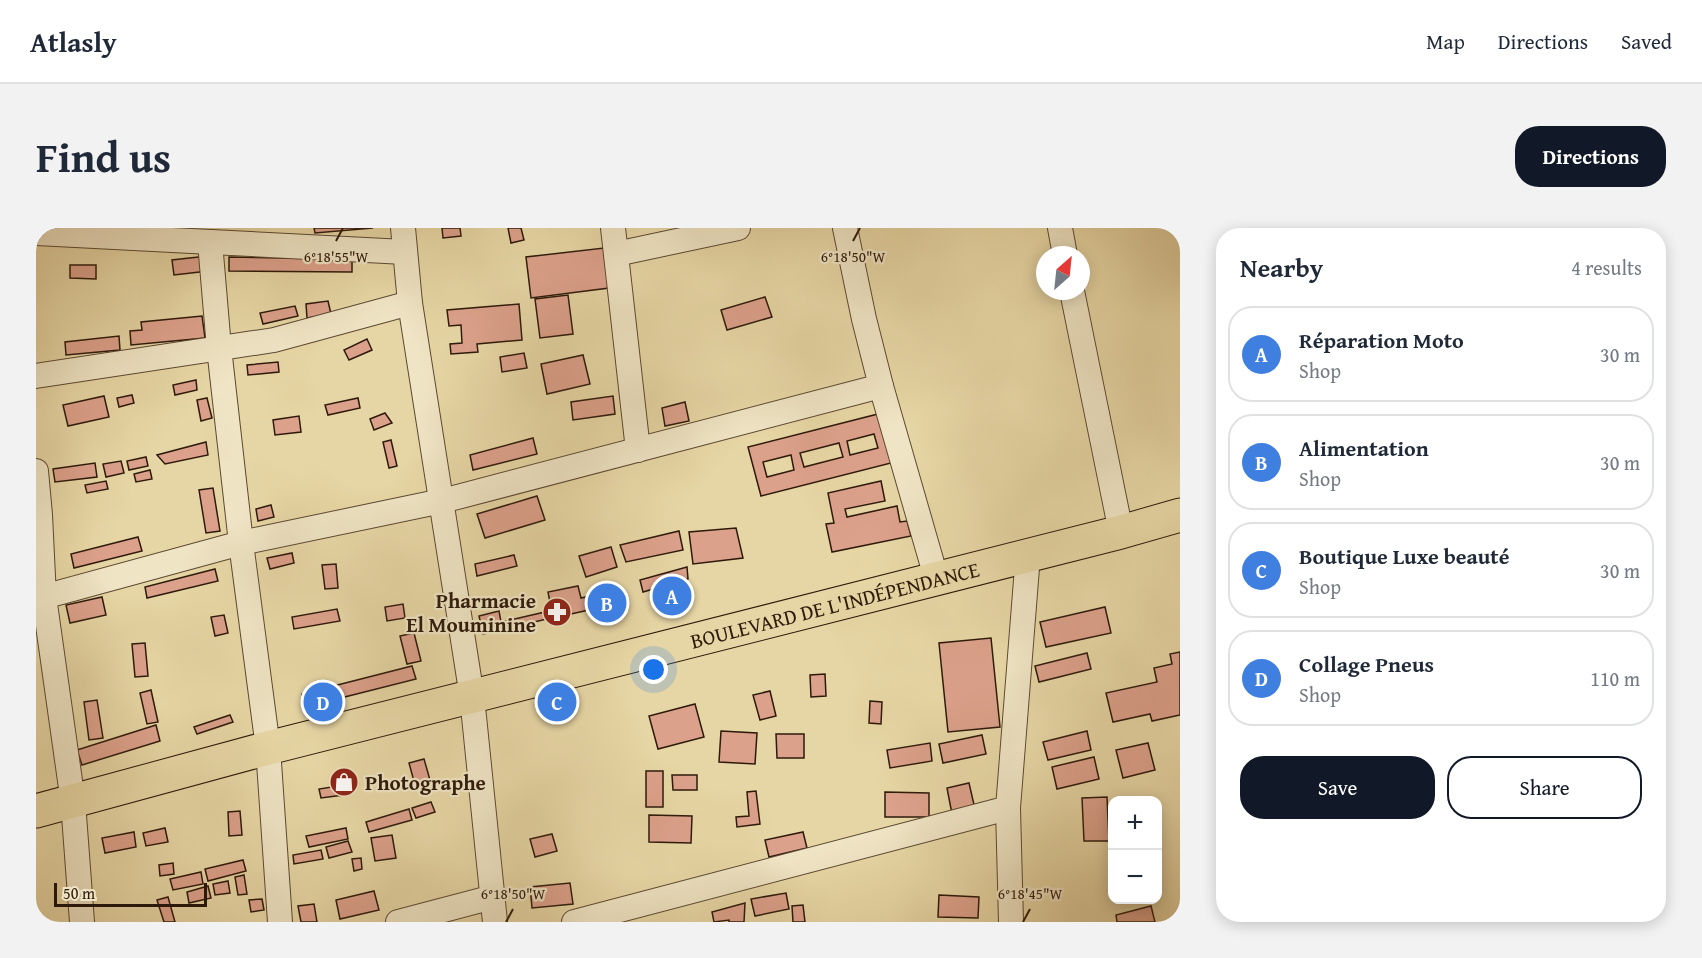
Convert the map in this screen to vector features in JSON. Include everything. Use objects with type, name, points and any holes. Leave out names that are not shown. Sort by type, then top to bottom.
[{"type":"highway","name":"BOULEVARD DE L'INDÉPENDANCE","points":[[36,811],[268,748],[1121,532],[1180,515]]},
{"type":"street","points":[[403,228],[410,303],[472,697],[495,922]]},
{"type":"street","points":[[613,228],[638,450]]},
{"type":"street","points":[[616,254],[738,228]]},
{"type":"street","points":[[844,228],[881,386],[936,577]]},
{"type":"street","points":[[1060,228],[1063,246]]},
{"type":"street","points":[[36,233],[405,252]]},
{"type":"street","points":[[210,242],[219,348],[241,543],[268,748],[280,922]]},
{"type":"street","points":[[1074,300],[1121,532]]},
{"type":"street","points":[[36,376],[274,340],[410,303]]},
{"type":"street","points":[[40,598],[241,543],[442,501],[881,386]]},
{"type":"street","points":[[36,471],[40,515],[40,598],[73,802],[82,922]]},
{"type":"street","points":[[1011,922],[1008,808],[1028,555]]},
{"type":"street","points":[[574,922],[1008,808]]},
{"type":"street","points":[[398,922],[493,897]]},
{"type":"building","points":[[314,228],[373,228],[315,233]]},
{"type":"building","points":[[442,228],[460,228],[461,236],[443,238]]},
{"type":"building","points":[[508,228],[521,228],[524,240],[511,243]]},
{"type":"building","points":[[604,248],[609,288],[531,298],[526,257]]},
{"type":"building","points":[[207,256],[208,271],[174,275],[172,260]]},
{"type":"building","points":[[229,257],[352,259],[352,272],[229,271]]},
{"type":"building","points":[[70,265],[96,265],[96,279],[70,278]]},
{"type":"building","points":[[568,295],[573,334],[540,338],[535,299]]},
{"type":"building","points":[[765,297],[772,317],[727,330],[721,310]]},
{"type":"building","points":[[328,301],[331,314],[307,318],[306,304]]},
{"type":"building","points":[[519,304],[522,340],[477,344],[478,352],[451,354],[450,344],[462,343],[461,325],[449,326],[447,310]]},
{"type":"building","points":[[295,306],[298,316],[263,324],[260,313]]},
{"type":"building","points":[[202,316],[205,338],[131,345],[130,331],[142,330],[141,322]]},
{"type":"building","points":[[119,336],[120,350],[66,355],[65,342]]},
{"type":"building","points":[[367,339],[372,350],[349,360],[344,350]]},
{"type":"building","points":[[524,353],[527,368],[502,372],[500,357]]},
{"type":"building","points":[[583,355],[590,384],[547,394],[541,364]]},
{"type":"building","points":[[278,362],[279,372],[248,375],[247,365]]},
{"type":"building","points":[[196,380],[197,390],[175,395],[173,385]]},
{"type":"building","points":[[132,395],[134,403],[119,407],[117,398]]},
{"type":"building","points":[[104,396],[109,417],[68,426],[63,405]]},
{"type":"building","points":[[613,396],[615,414],[573,420],[571,402]]},
{"type":"building","points":[[207,398],[212,418],[201,421],[197,400]]},
{"type":"building","points":[[358,398],[360,408],[328,415],[325,405]]},
{"type":"building","points":[[685,402],[689,421],[665,426],[662,408]]},
{"type":"building","points":[[385,413],[392,423],[374,430],[370,419]]},
{"type":"building","points":[[878,414],[891,463],[761,496],[748,447]],"holes":[[[874,434],[878,448],[850,455],[847,441]],[[839,443],[843,457],[804,467],[800,453]],[[791,455],[794,470],[767,477],[763,462]]]},
{"type":"building","points":[[299,416],[301,432],[275,435],[273,420]]},
{"type":"building","points":[[533,438],[537,454],[473,470],[470,455]]},
{"type":"building","points":[[391,440],[397,466],[389,468],[383,442]]},
{"type":"building","points":[[206,442],[208,455],[165,464],[157,455]]},
{"type":"building","points":[[146,457],[148,466],[129,470],[127,461]]},
{"type":"building","points":[[121,461],[124,473],[106,477],[103,464]]},
{"type":"building","points":[[95,463],[97,477],[55,482],[53,469]]},
{"type":"building","points":[[150,470],[152,479],[136,482],[134,474]]},
{"type":"building","points":[[106,481],[108,489],[87,493],[85,485]]},
{"type":"building","points":[[881,481],[885,501],[845,509],[847,517],[897,506],[900,522],[907,521],[911,536],[832,552],[826,524],[834,523],[828,493]]},
{"type":"building","points":[[213,488],[220,531],[206,533],[199,490]]},
{"type":"building","points":[[537,496],[545,520],[485,538],[477,514]]},
{"type":"building","points":[[271,505],[274,517],[258,521],[256,509]]},
{"type":"building","points":[[736,528],[743,558],[693,564],[689,532]]},
{"type":"building","points":[[679,531],[683,550],[626,562],[620,545]]},
{"type":"building","points":[[138,537],[142,551],[74,568],[71,554]]},
{"type":"building","points":[[611,547],[617,567],[586,577],[579,556]]},
{"type":"building","points":[[292,553],[294,563],[270,569],[267,558]]},
{"type":"building","points":[[514,555],[517,566],[477,576],[475,564]]},
{"type":"building","points":[[336,564],[338,588],[325,589],[322,565]]},
{"type":"building","points":[[687,567],[688,579],[643,592],[640,580]]},
{"type":"building","points":[[215,569],[218,581],[147,598],[145,587]]},
{"type":"building","points":[[578,586],[581,598],[617,590],[620,603],[553,618],[548,592]]},
{"type":"building","points":[[102,597],[106,615],[70,623],[66,605]]},
{"type":"building","points":[[403,604],[405,618],[387,621],[385,607]]},
{"type":"building","points":[[1105,607],[1111,633],[1046,647],[1040,622]]},
{"type":"building","points":[[337,609],[340,621],[294,629],[292,617]]},
{"type":"building","points":[[499,611],[501,622],[545,612],[547,619],[483,634],[479,616]]},
{"type":"building","points":[[224,615],[228,633],[215,636],[211,617]]},
{"type":"building","points":[[414,633],[421,661],[407,664],[400,636]]},
{"type":"building","points":[[991,638],[1000,727],[948,732],[939,643]]},
{"type":"building","points":[[145,643],[148,676],[135,677],[132,644]]},
{"type":"building","points":[[1180,652],[1180,715],[1152,721],[1150,714],[1113,722],[1106,693],[1157,682],[1154,668],[1172,664],[1170,654]]},
{"type":"building","points":[[1087,653],[1091,669],[1039,682],[1035,666]]},
{"type":"building","points":[[412,666],[416,679],[305,707],[302,694]]},
{"type":"building","points":[[825,674],[826,696],[811,697],[810,675]]},
{"type":"building","points":[[151,690],[158,722],[147,724],[140,693]]},
{"type":"building","points":[[770,691],[776,716],[760,720],[753,695]]},
{"type":"building","points":[[97,700],[103,738],[89,740],[84,702]]},
{"type":"building","points":[[870,701],[882,702],[881,724],[869,723]]},
{"type":"building","points":[[695,704],[704,737],[658,749],[649,716]]},
{"type":"building","points":[[230,715],[233,722],[197,734],[194,727]]},
{"type":"building","points":[[156,725],[160,741],[82,765],[77,750]]},
{"type":"building","points":[[721,731],[757,733],[755,764],[719,762]]},
{"type":"building","points":[[1087,731],[1091,750],[1048,760],[1043,742]]},
{"type":"building","points":[[776,734],[804,734],[804,758],[777,758]]},
{"type":"building","points":[[982,735],[986,754],[943,763],[939,744]]},
{"type":"building","points":[[930,743],[932,761],[890,768],[887,750]]},
{"type":"building","points":[[1148,743],[1155,770],[1123,778],[1116,750]]},
{"type":"building","points":[[1094,757],[1099,779],[1057,789],[1052,767]]},
{"type":"building","points":[[424,759],[430,780],[415,785],[409,763]]},
{"type":"building","points":[[646,771],[663,771],[663,807],[646,807]]},
{"type":"building","points":[[672,775],[697,775],[697,790],[673,790]]},
{"type":"building","points":[[969,783],[975,809],[952,814],[947,788]]},
{"type":"building","points":[[350,784],[351,794],[321,798],[319,789]]},
{"type":"building","points":[[756,791],[760,824],[737,827],[736,817],[749,816],[747,792]]},
{"type":"building","points":[[885,792],[929,793],[929,817],[885,817]]},
{"type":"building","points":[[1107,797],[1108,841],[1084,841],[1082,798]]},
{"type":"building","points":[[431,802],[435,812],[416,818],[412,808]]},
{"type":"building","points":[[409,809],[412,820],[369,832],[366,822]]},
{"type":"building","points":[[240,811],[242,835],[229,836],[228,812]]},
{"type":"building","points":[[649,815],[692,816],[691,843],[649,842]]},
{"type":"building","points":[[165,828],[168,842],[146,846],[143,833]]},
{"type":"building","points":[[346,828],[348,839],[309,847],[306,836]]},
{"type":"building","points":[[134,832],[136,847],[105,853],[102,838]]},
{"type":"building","points":[[803,832],[807,848],[769,857],[765,840]]},
{"type":"building","points":[[552,834],[557,851],[535,857],[530,839]]},
{"type":"building","points":[[392,835],[396,858],[375,861],[371,838]]},
{"type":"building","points":[[348,841],[352,852],[329,858],[326,847]]},
{"type":"building","points":[[321,850],[323,859],[294,864],[293,855]]},
{"type":"building","points":[[361,858],[362,869],[354,871],[352,859]]},
{"type":"building","points":[[243,860],[246,871],[208,881],[205,869]]},
{"type":"building","points":[[173,863],[174,874],[160,876],[159,865]]},
{"type":"building","points":[[201,872],[203,884],[173,890],[170,879]]},
{"type":"building","points":[[244,875],[247,894],[238,895],[235,877]]},
{"type":"building","points":[[228,881],[230,893],[215,895],[213,884]]},
{"type":"building","points":[[570,883],[573,904],[532,908],[530,887]]},
{"type":"building","points":[[208,886],[211,898],[189,903],[187,892]]},
{"type":"building","points":[[374,891],[379,910],[340,919],[336,900]]},
{"type":"building","points":[[786,893],[789,909],[755,916],[751,899]]},
{"type":"building","points":[[939,895],[979,897],[978,918],[938,917]]},
{"type":"building","points":[[168,897],[175,922],[164,922],[157,900]]},
{"type":"building","points":[[262,899],[264,910],[251,912],[249,900]]},
{"type":"building","points":[[745,903],[744,922],[729,922],[729,920],[714,922],[712,912]]},
{"type":"building","points":[[314,904],[317,922],[301,922],[298,906]]},
{"type":"building","points":[[803,905],[805,922],[793,922],[792,906]]},
{"type":"building","points":[[1151,906],[1155,922],[1117,922],[1116,915]]},
{"type":"place","name":"Réparation Moto","points":[[672,596]]},
{"type":"place","name":"Alimentation","points":[[607,603]]},
{"type":"place","name":"Pharmacie El Mouminine","points":[[557,612]]},
{"type":"place","name":"Collage Pneus","points":[[323,702]]},
{"type":"place","name":"Boutique Luxe beauté","points":[[557,702]]},
{"type":"place","name":"Photographe","points":[[344,782]]}]
